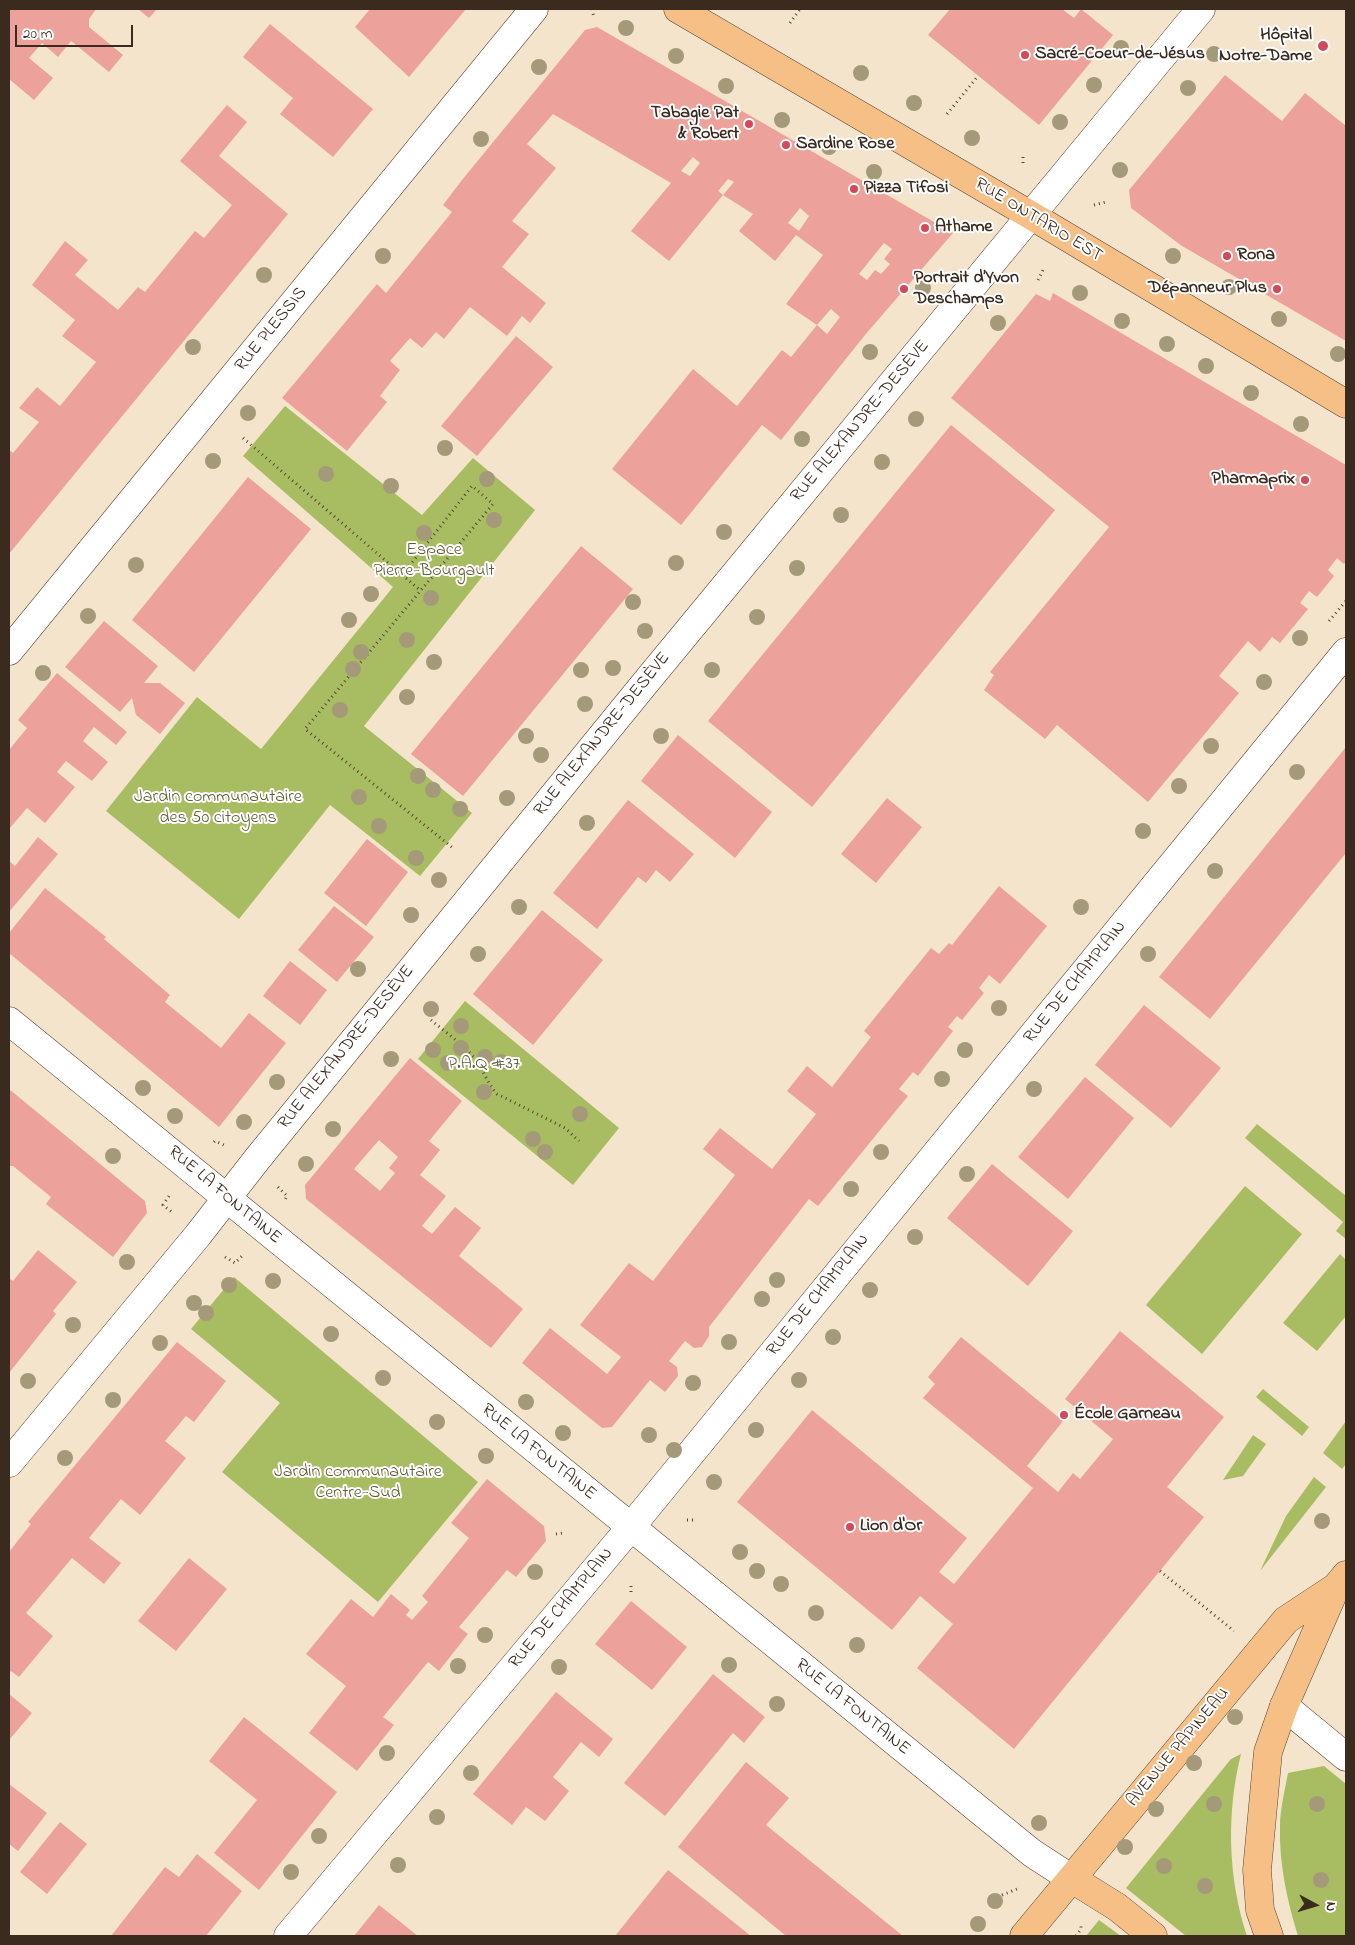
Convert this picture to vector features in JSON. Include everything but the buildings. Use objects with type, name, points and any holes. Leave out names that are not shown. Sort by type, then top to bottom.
[{"type":"main road","name":"RUE ONTARIO EST","points":[[678,9],[1032,216],[1346,404]]},
{"type":"main road","name":"AVENUE PAPINEAU","points":[[1024,1936],[1286,1620],[1341,1581]]},
{"type":"main road","points":[[1269,1936],[1260,1910],[1257,1870],[1268,1752],[1284,1706],[1341,1581]]},
{"type":"main road","points":[[1072,1879],[1117,1907],[1153,1936]]},
{"type":"street","name":"RUE PLESSIS","points":[[9,651],[534,9]]},
{"type":"street","name":"RUE ALEXANDRE-DESÈVE","points":[[9,1463],[652,675],[1201,9]]},
{"type":"street","name":"RUE DE CHAMPLAIN","points":[[288,1936],[630,1528],[1346,652]]},
{"type":"street","name":"RUE LA FONTAINE","points":[[9,1020],[630,1528],[1032,1853],[1072,1879]]},
{"type":"street","points":[[1284,1706],[1346,1757]]},
{"type":"path","points":[[592,9],[594,18]]},
{"type":"path","points":[[790,23],[800,9]]},
{"type":"path","points":[[947,114],[978,76]]},
{"type":"path","points":[[1023,155],[1023,163]]},
{"type":"path","points":[[1094,205],[1106,202]]},
{"type":"path","points":[[960,230],[965,230]]},
{"type":"path","points":[[1038,280],[1043,270]]},
{"type":"path","points":[[242,438],[421,591]]},
{"type":"path","points":[[403,574],[472,486],[493,504],[305,729],[453,848]]},
{"type":"path","points":[[431,1020],[471,1053],[482,1068],[489,1086],[497,1094],[565,1128],[579,1141]]},
{"type":"path","points":[[171,1194],[163,1205],[179,1218]]},
{"type":"path","points":[[223,1255],[235,1264],[249,1249]]},
{"type":"path","points":[[687,1520],[697,1520]]},
{"type":"path","points":[[556,1534],[564,1533]]},
{"type":"path","points":[[1160,1571],[1234,1631]]},
{"type":"path","points":[[630,1592],[631,1584]]},
{"type":"path","points":[[1002,1895],[1024,1886]]},
{"type":"green space","name":"Espace Pierre-Bourgault","points":[[285,406],[422,515],[473,458],[535,510],[364,726],[472,813],[420,876],[330,805],[239,919],[106,811],[197,697],[261,749],[393,587],[243,456]]},
{"type":"green space","name":"P.A.Q #37","points":[[465,1001],[619,1128],[573,1185],[418,1059]]},
{"type":"green space","points":[[1257,1124],[1346,1196],[1346,1239],[1336,1231],[1343,1222],[1245,1138]]},
{"type":"green space","points":[[1245,1186],[1302,1234],[1202,1354],[1146,1305]]},
{"type":"green space","points":[[1340,1254],[1346,1260],[1346,1316],[1317,1351],[1283,1323]]},
{"type":"green space","name":"Jardin communautaire Centre-Sud","points":[[234,1277],[478,1482],[378,1602],[222,1472],[280,1403],[191,1329]]},
{"type":"green space","points":[[1263,1389],[1309,1427],[1302,1436],[1256,1397]]},
{"type":"green space","points":[[1346,1421],[1346,1464],[1342,1469],[1323,1453]]},
{"type":"green space","points":[[1253,1435],[1266,1444],[1243,1476],[1223,1480]]},
{"type":"green space","points":[[1314,1477],[1326,1487],[1260,1571],[1286,1516]]},
{"type":"green space","points":[[1241,1754],[1233,1799],[1231,1846],[1236,1892],[1247,1936],[1186,1936],[1126,1888],[1231,1759]]},
{"type":"green space","points":[[1324,1766],[1346,1784],[1346,1936],[1298,1936],[1290,1909],[1282,1868],[1280,1820],[1282,1806],[1288,1773]]},
{"type":"green space","points":[[1099,1920],[1121,1936],[1086,1936]]},
{"type":"place","name":"Hôpital Notre-Dame","points":[[1323,46]]},
{"type":"place","name":"Sacré-Coeur-de-Jésus","points":[[1025,55]]},
{"type":"place","name":"Tabagie Pat & Robert","points":[[749,124]]},
{"type":"place","name":"Sardine Rose","points":[[786,145]]},
{"type":"place","name":"Pizza Tifosi","points":[[854,189]]},
{"type":"place","name":"Athame","points":[[925,228]]},
{"type":"place","name":"Rona","points":[[1227,256]]},
{"type":"place","name":"Portrait d’Yvon Deschamps","points":[[904,289]]},
{"type":"place","name":"Dépanneur Plus","points":[[1277,289]]},
{"type":"place","name":"Pharmaprix","points":[[1305,480]]},
{"type":"place","name":"École Garneau","points":[[1064,1415]]},
{"type":"place","name":"Lion d'Or","points":[[850,1527]]},
{"type":"park label","name":"Jardin communautaire des 50 citoyens","points":[[218,808]]}]
